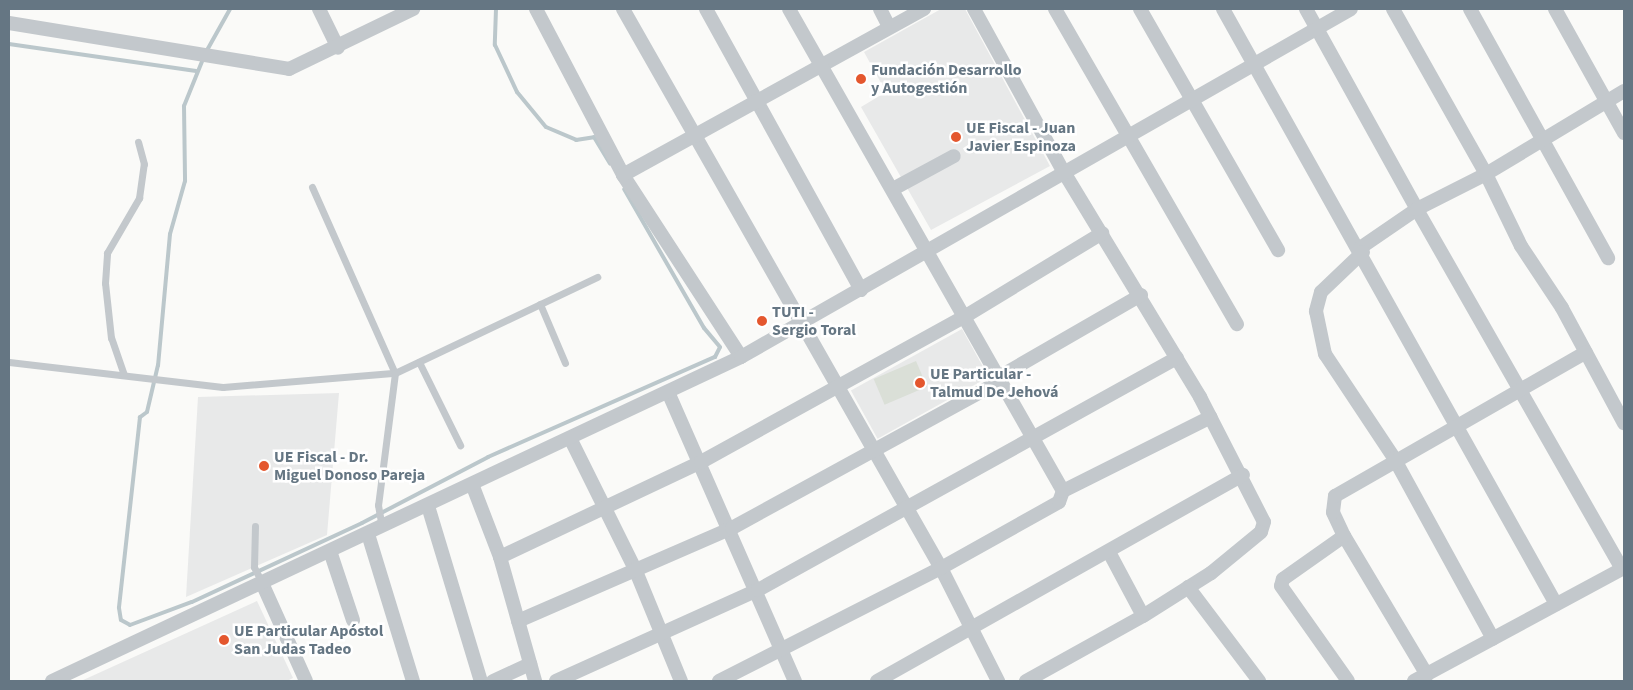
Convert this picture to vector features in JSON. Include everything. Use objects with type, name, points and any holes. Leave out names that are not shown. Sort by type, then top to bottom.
[{"type":"street","points":[[319,9],[338,48]]},
{"type":"street","points":[[9,23],[259,66],[289,68],[338,48],[413,9]]},
{"type":"street","points":[[536,9],[623,175],[741,357]]},
{"type":"street","points":[[623,9],[693,137],[802,323],[836,387],[941,568],[998,681]]},
{"type":"street","points":[[706,9],[861,290]]},
{"type":"street","points":[[789,9],[1035,437],[1063,490]]},
{"type":"street","points":[[880,9],[890,27]]},
{"type":"street","points":[[623,175],[924,9]]},
{"type":"street","points":[[974,9],[1062,170],[1141,295],[1211,417],[1262,513],[1261,532],[1188,587],[1143,616],[1033,680]]},
{"type":"street","points":[[1055,9],[1237,324]]},
{"type":"street","points":[[1140,9],[1278,250]]},
{"type":"street","points":[[1223,9],[1362,250],[1556,604]]},
{"type":"street","points":[[1306,9],[1517,389],[1623,568],[1420,678],[1344,536],[1333,512],[1335,496],[1394,458],[1456,422],[1517,389],[1586,352]]},
{"type":"street","points":[[52,681],[428,506],[741,357],[929,251],[1062,170],[1191,101],[1316,27],[1351,9]]},
{"type":"street","points":[[1393,9],[1486,174],[1521,246],[1586,352],[1624,423]]},
{"type":"street","points":[[1470,9],[1545,139],[1608,258]]},
{"type":"street","points":[[1555,9],[1624,133]]},
{"type":"street","points":[[1493,639],[1394,458],[1325,354],[1318,333],[1316,311],[1321,292],[1362,250],[1417,208],[1486,174],[1624,91]]},
{"type":"street","points":[[893,189],[954,156]]},
{"type":"street","points":[[500,557],[606,509],[701,462],[966,316],[1102,233]]},
{"type":"street","points":[[518,621],[732,528],[1000,379],[1141,295]]},
{"type":"street","points":[[556,681],[662,636],[758,590],[907,510],[1177,358]]},
{"type":"street","points":[[668,392],[732,528],[781,651],[795,681]]},
{"type":"street","points":[[719,681],[941,568],[1059,502],[1063,490],[1211,417]]},
{"type":"street","points":[[570,438],[636,569],[681,681]]},
{"type":"street","points":[[876,681],[973,630],[1243,475]]},
{"type":"street","points":[[472,484],[500,557],[535,681]]},
{"type":"street","points":[[428,506],[481,681]]},
{"type":"street","points":[[368,534],[414,681]]},
{"type":"street","points":[[1344,536],[1283,579],[1281,586],[1348,681]]},
{"type":"street","points":[[330,551],[353,620]]},
{"type":"street","points":[[1109,552],[1143,616]]},
{"type":"street","points":[[262,583],[306,681]]},
{"type":"street","points":[[1188,587],[1259,681]]},
{"type":"street","points":[[493,681],[530,664]]},
{"type":"lane","points":[[124,375],[111,338],[105,282],[107,253],[139,198],[144,164],[138,142]]},
{"type":"lane","points":[[312,187],[395,373],[378,505],[382,527]]},
{"type":"lane","points":[[9,362],[223,387],[395,373],[597,277]]},
{"type":"lane","points":[[540,304],[565,363]]},
{"type":"lane","points":[[419,362],[460,445]]},
{"type":"lane","points":[[255,526],[254,567],[262,583]]},
{"type":"shaded area","name":"UE Fiscal - Juan Javier Espinoza","points":[[941,9],[965,9],[1050,166],[931,230],[861,107],[886,92],[864,52]]},
{"type":"shaded area","name":"UE Particular - Talmud De Jehová","points":[[962,329],[989,377],[878,439],[851,391]]},
{"type":"shaded area","points":[[916,361],[927,387],[885,405],[874,379]]},
{"type":"shaded area","name":"UE Fiscal - Dr. Miguel Donoso Pareja","points":[[339,393],[327,535],[186,597],[198,397]]},
{"type":"shaded area","name":"UE Particular Apóstol San Judas Tadeo","points":[[257,601],[293,678],[287,681],[81,681]]},
{"type":"waterway","points":[[206,52],[230,9]]},
{"type":"waterway","points":[[496,9],[495,45],[517,92],[546,127],[576,140],[594,137],[610,164]]},
{"type":"waterway","points":[[9,44],[196,71]]},
{"type":"waterway","points":[[203,59],[184,106],[185,181],[170,234],[158,365],[147,412],[140,417],[119,608],[121,620],[130,625],[192,602],[362,523],[488,457],[715,357],[720,347],[704,328],[624,189]]},
{"type":"place","name":"Fundación Desarrollo y Autogestión","points":[[861,79]]},
{"type":"place","name":"UE Fiscal - Juan Javier Espinoza","points":[[956,137]]},
{"type":"place","name":"TUTI - Sergio Toral","points":[[762,321]]},
{"type":"place","name":"UE Particular - Talmud De Jehová","points":[[920,383]]},
{"type":"place","name":"UE Fiscal - Dr. Miguel Donoso Pareja","points":[[264,466]]},
{"type":"place","name":"UE Particular Apóstol San Judas Tadeo","points":[[224,640]]}]
